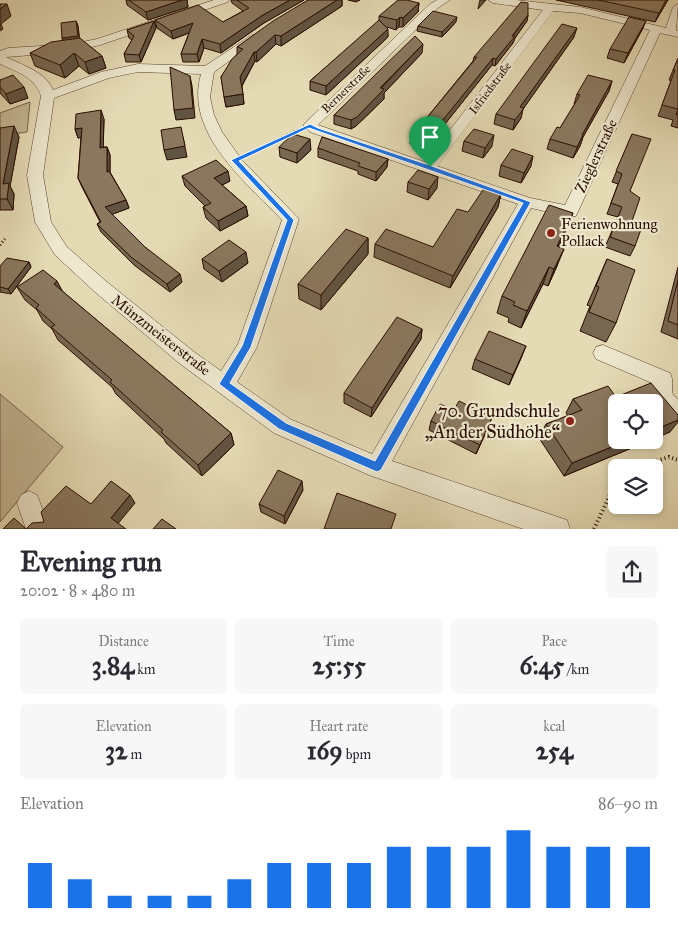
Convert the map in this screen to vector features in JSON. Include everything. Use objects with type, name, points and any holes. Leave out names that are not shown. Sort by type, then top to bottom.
[{"type":"street","points":[[0,55],[8,52],[72,48],[100,42],[224,0]]},
{"type":"street","name":"Bernerstraße","points":[[310,126],[434,6],[445,0]]},
{"type":"street","points":[[493,0],[550,8],[583,5],[674,33],[678,7]]},
{"type":"street","name":"Isfriedstraße","points":[[430,167],[550,8]]},
{"type":"street","points":[[0,59],[31,74],[44,84],[48,96],[105,74],[138,68],[208,70],[269,27]]},
{"type":"street","name":"Zieglerstraße","points":[[527,202],[570,212],[656,29]]},
{"type":"street","points":[[208,70],[203,95],[209,123],[218,141],[290,220],[247,347],[224,384]]},
{"type":"street","name":"Münzmeisterstraße","points":[[48,96],[35,175],[43,222],[61,251],[101,287],[186,356],[282,426],[377,467],[558,529]]},
{"type":"street","points":[[310,126],[527,202],[377,467]]},
{"type":"street","points":[[603,354],[663,379],[661,388],[662,400],[678,411]]},
{"type":"street","points":[[29,503],[38,529]]},
{"type":"path","name":"Bernerstraße","points":[[235,160],[310,126]]},
{"type":"path","points":[[0,245],[5,239]]},
{"type":"path","points":[[662,459],[669,457],[678,460]]},
{"type":"path","points":[[594,529],[608,499]]},
{"type":"shaded area","points":[[30,102],[27,132],[0,136],[0,113]]},
{"type":"shaded area","points":[[0,394],[63,447],[0,522]]},
{"type":"building","points":[[129,0],[182,0],[146,12]]},
{"type":"building","points":[[237,0],[290,0],[263,15],[220,44],[202,39],[197,54],[181,54],[193,23],[171,31],[155,20],[198,5],[223,22],[249,8]]},
{"type":"building","points":[[308,0],[337,0],[281,36],[275,35],[254,52],[240,77],[243,94],[224,97],[221,77],[232,59],[243,49],[237,47],[273,21]]},
{"type":"building","points":[[398,0],[419,3],[403,18],[400,17],[397,20],[379,16]]},
{"type":"building","points":[[598,0],[666,0],[659,13]]},
{"type":"building","points":[[521,2],[528,3],[528,15],[512,36],[515,36],[496,59],[493,58],[425,142],[411,137],[477,57],[474,57]]},
{"type":"building","points":[[0,4],[7,4],[0,9]]},
{"type":"building","points":[[433,11],[457,17],[442,32],[418,26]]},
{"type":"building","points":[[629,17],[646,21],[628,53],[610,49]]},
{"type":"building","points":[[379,20],[388,29],[326,86],[310,81]]},
{"type":"building","points":[[76,21],[78,36],[62,38],[61,23]]},
{"type":"building","points":[[154,21],[139,55],[124,54],[134,36],[127,30]]},
{"type":"building","points":[[562,24],[577,28],[520,107],[524,108],[515,120],[496,114]]},
{"type":"building","points":[[415,36],[423,44],[380,88],[384,89],[357,117],[351,120],[334,115]]},
{"type":"building","points":[[80,38],[102,56],[85,62],[74,53],[60,65],[30,53],[51,42]]},
{"type":"building","points":[[678,59],[678,109],[662,105]]},
{"type":"building","points":[[170,67],[190,76],[193,108],[174,110]]},
{"type":"building","points":[[13,75],[24,87],[6,94],[0,87],[0,80]]},
{"type":"building","points":[[588,75],[612,81],[577,147],[550,139],[557,127],[560,128],[580,95],[577,94]]},
{"type":"building","points":[[101,110],[100,148],[107,147],[107,172],[109,171],[126,200],[105,207],[145,247],[180,274],[167,284],[131,257],[97,224],[101,222],[78,178],[82,128],[75,129],[76,114]]},
{"type":"building","points":[[14,126],[3,184],[9,183],[7,199],[0,199],[0,128]]},
{"type":"building","points":[[181,127],[185,146],[164,150],[161,130]]},
{"type":"building","points":[[474,129],[494,135],[485,148],[464,141]]},
{"type":"building","points":[[293,134],[310,139],[297,153],[279,147]]},
{"type":"building","points":[[632,134],[651,139],[630,191],[640,198],[632,221],[643,224],[635,246],[610,237],[622,207],[611,203],[622,174],[616,171]]},
{"type":"building","points":[[322,137],[388,159],[376,172],[358,166],[360,163],[318,148]]},
{"type":"building","points":[[512,149],[533,156],[524,173],[501,165]]},
{"type":"building","points":[[216,160],[228,171],[214,178],[246,206],[218,221],[203,207],[211,203],[182,176]]},
{"type":"building","points":[[418,170],[438,177],[429,189],[408,182]]},
{"type":"building","points":[[485,187],[498,191],[497,193],[501,194],[453,276],[375,244],[386,229],[433,247],[457,209],[468,212]]},
{"type":"building","points":[[549,205],[573,213],[557,246],[564,249],[554,269],[549,267],[527,311],[513,305],[515,302],[502,296]]},
{"type":"building","points":[[346,229],[368,238],[321,295],[298,284]]},
{"type":"building","points":[[229,240],[246,252],[219,271],[202,259]]},
{"type":"building","points":[[7,258],[29,262],[8,289],[0,287],[0,266]]},
{"type":"building","points":[[607,259],[635,270],[616,323],[589,312],[599,287],[596,286]]},
{"type":"building","points":[[43,270],[57,281],[54,284],[231,433],[198,465],[110,382],[112,380],[51,327],[55,325],[36,308],[39,305],[17,287]]},
{"type":"building","points":[[678,280],[678,325],[668,321]]},
{"type":"building","points":[[397,317],[422,329],[372,408],[344,393]]},
{"type":"building","points":[[489,331],[526,346],[513,375],[475,359]]},
{"type":"building","points":[[651,383],[660,394],[624,394]]},
{"type":"building","points":[[608,386],[614,394],[608,394],[608,448],[572,463],[546,424],[582,410],[573,399]]},
{"type":"building","points":[[663,397],[678,415],[678,420],[663,426]]},
{"type":"building","points":[[459,401],[492,417],[480,445],[431,421],[440,404],[454,410]]},
{"type":"building","points":[[278,470],[302,481],[284,516],[259,504]]},
{"type":"building","points":[[111,481],[130,495],[111,518],[126,529],[26,529],[32,523],[44,522],[41,512],[66,486],[91,504]]},
{"type":"building","points":[[337,493],[396,514],[391,529],[324,529]]},
{"type":"building","points":[[14,518],[26,529],[3,529]]},
{"type":"building","points":[[162,519],[176,529],[153,529]]},
{"type":"place","name":"Ferienwohnung Pollack","points":[[551,233]]},
{"type":"place","name":"70. Grundschule „An der Südhöhe“","points":[[570,421]]},
{"type":"route","points":[[310,126],[430,167],[527,202],[377,467],[282,426],[224,384],[247,347],[290,220],[235,160],[310,126]]}]
